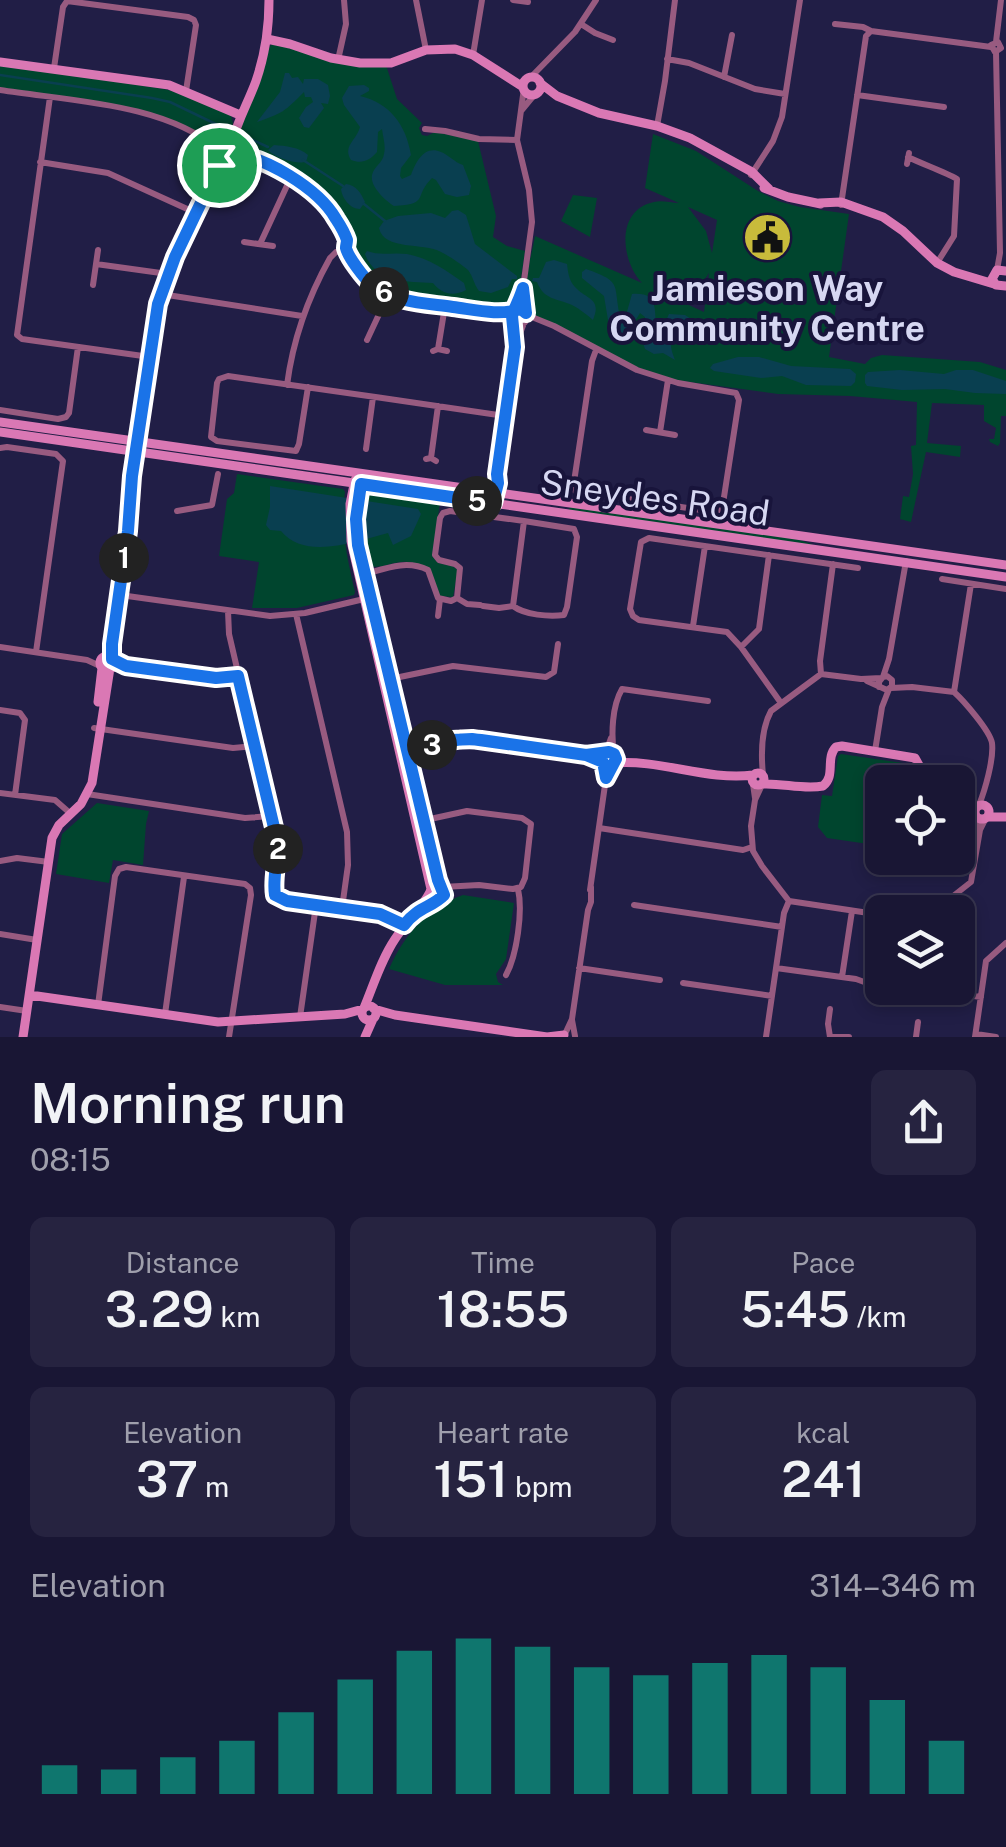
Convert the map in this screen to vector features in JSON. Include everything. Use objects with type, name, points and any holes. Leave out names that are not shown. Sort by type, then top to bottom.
[{"type":"street","points":[[54,68],[63,7],[68,0],[188,17],[196,25],[186,90]]},
{"type":"street","points":[[24,1037],[54,832],[87,794],[161,294],[256,80],[267,39],[270,0]]},
{"type":"street","points":[[338,60],[346,24],[344,0]]},
{"type":"street","points":[[416,0],[426,50]]},
{"type":"street","points":[[472,55],[482,0]]},
{"type":"street","points":[[513,0],[529,3]]},
{"type":"street","points":[[494,496],[515,347],[514,316],[531,238],[528,184],[517,140],[520,112],[542,66],[582,24],[596,0]]},
{"type":"street","points":[[657,126],[675,0]]},
{"type":"street","points":[[752,174],[773,142],[782,117],[800,0]]},
{"type":"street","points":[[1000,0],[998,287],[1006,286]]},
{"type":"street","points":[[582,24],[614,40]]},
{"type":"street","points":[[835,24],[998,48]]},
{"type":"street","points":[[841,204],[866,36],[871,31]]},
{"type":"street","points":[[724,78],[732,35]]},
{"type":"street","points":[[267,39],[354,62],[397,62],[426,50],[450,48],[612,117],[657,126],[690,138],[742,172],[752,174]]},
{"type":"street","points":[[668,59],[689,63],[755,89],[786,94]]},
{"type":"street","points":[[2,61],[160,83],[186,90],[238,120]]},
{"type":"street","points":[[520,112],[540,89],[531,83]]},
{"type":"street","points":[[0,90],[135,110],[226,147],[309,188],[327,205],[343,233],[344,252],[366,279],[388,294],[514,316],[520,324],[525,318]]},
{"type":"street","points":[[535,94],[557,96]]},
{"type":"street","points":[[857,95],[944,108]]},
{"type":"street","points":[[50,98],[17,334],[22,339],[150,357]]},
{"type":"street","points":[[425,129],[478,139],[517,140]]},
{"type":"street","points":[[908,158],[956,180],[954,236],[937,263]]},
{"type":"street","points":[[40,162],[108,174],[196,213]]},
{"type":"street","points":[[752,174],[758,185],[788,197],[828,206],[841,204],[884,218],[937,263],[954,272],[976,278],[999,273]]},
{"type":"street","points":[[260,244],[291,177]]},
{"type":"street","points":[[244,242],[273,246]]},
{"type":"street","points":[[92,285],[98,250]]},
{"type":"street","points":[[287,385],[302,316],[327,262],[334,254],[344,252]]},
{"type":"street","points":[[96,264],[168,274]]},
{"type":"street","points":[[515,347],[525,318],[523,288]]},
{"type":"street","points":[[161,294],[302,316]]},
{"type":"street","points":[[367,341],[388,294]]},
{"type":"street","points":[[440,351],[444,306]]},
{"type":"street","points":[[514,316],[521,309],[525,318]]},
{"type":"street","points":[[525,318],[544,322],[630,368],[737,394],[721,511],[574,489],[596,350]]},
{"type":"street","points":[[0,410],[66,417],[78,347]]},
{"type":"street","points":[[308,388],[296,451],[213,439],[210,432],[217,384],[220,378],[228,376],[505,416]]},
{"type":"street","points":[[660,432],[668,380]]},
{"type":"street","points":[[365,450],[373,397]]},
{"type":"street","points":[[431,459],[438,406]]},
{"type":"street","name":"Sneydes Road","points":[[0,422],[357,486],[494,496],[903,556],[1006,566]]},
{"type":"street","points":[[646,430],[675,435]]},
{"type":"street","name":"Sneydes Road","points":[[0,432],[136,447]]},
{"type":"street","points":[[0,448],[56,454],[62,460],[36,652]]},
{"type":"street","points":[[176,511],[212,505],[218,474]]},
{"type":"street","points":[[357,486],[350,524],[440,891]]},
{"type":"street","points":[[443,512],[576,531],[565,613],[555,616],[520,611],[513,606],[466,604],[456,598],[460,568],[436,555],[443,512]]},
{"type":"street","points":[[513,606],[524,521]]},
{"type":"street","points":[[781,703],[741,646],[726,632],[640,620],[631,613],[642,540],[858,568]]},
{"type":"street","points":[[693,626],[704,546]]},
{"type":"street","points":[[741,646],[759,628],[769,555]]},
{"type":"street","points":[[875,752],[903,556]]},
{"type":"street","name":"Sneydes Road","points":[[903,556],[1006,577]]},
{"type":"street","points":[[821,674],[833,564]]},
{"type":"street","points":[[362,574],[400,565],[422,567],[428,570],[434,593],[440,599],[456,598]]},
{"type":"street","points":[[942,580],[1006,589]]},
{"type":"street","points":[[954,692],[971,584]]},
{"type":"street","points":[[116,595],[266,616],[296,614],[368,598]]},
{"type":"street","points":[[438,616],[440,599]]},
{"type":"street","points":[[228,611],[238,676],[278,848],[275,895],[287,901],[384,915],[404,925]]},
{"type":"street","points":[[296,614],[347,832],[348,865],[342,908]]},
{"type":"street","points":[[387,680],[453,666],[550,676],[558,644]]},
{"type":"street","points":[[0,647],[216,678],[238,676]]},
{"type":"street","points":[[865,912],[790,901],[749,847],[768,714],[821,674],[954,692],[990,737],[972,882],[955,895]]},
{"type":"street","points":[[30,995],[231,1022],[368,1013],[502,1034],[568,1036],[591,902],[618,697],[622,689],[708,701]]},
{"type":"street","points":[[0,710],[20,713],[25,720],[15,795]]},
{"type":"street","points":[[97,729],[232,748],[255,746]]},
{"type":"street","points":[[404,751],[472,739],[816,788],[828,782],[830,754],[836,747],[915,758],[919,765]]},
{"type":"street","points":[[0,793],[48,800],[69,816]]},
{"type":"street","points":[[87,794],[97,799],[245,818],[271,816]]},
{"type":"street","points":[[365,1037],[373,988],[384,957],[421,907],[440,891],[474,885],[518,888],[525,878],[532,827],[529,821],[467,811],[420,821]]},
{"type":"street","points":[[975,811],[1006,814]]},
{"type":"street","points":[[599,828],[731,848],[749,847]]},
{"type":"street","points":[[0,861],[16,858],[48,862]]},
{"type":"street","points":[[98,1005],[116,874],[126,867],[232,884],[248,889],[248,904],[229,1037]]},
{"type":"street","points":[[164,1014],[184,877]]},
{"type":"street","points":[[506,976],[512,962],[520,908],[518,888]]},
{"type":"street","points":[[766,1037],[782,926],[790,901]]},
{"type":"street","points":[[300,1017],[316,905]]},
{"type":"street","points":[[634,906],[782,926]]},
{"type":"street","points":[[842,977],[852,910]]},
{"type":"street","points":[[0,934],[38,940]]},
{"type":"street","points":[[996,1037],[975,1036],[987,959],[1006,943]]},
{"type":"street","points":[[579,968],[660,980]]},
{"type":"street","points":[[776,968],[865,980]]},
{"type":"street","points":[[683,983],[772,996]]},
{"type":"street","points":[[975,995],[980,996]]},
{"type":"street","points":[[0,1007],[27,1011]]},
{"type":"street","points":[[830,1009],[830,1037],[849,1037]]},
{"type":"street","points":[[916,1037],[918,1022]]},
{"type":"green space","points":[[272,44],[386,65],[397,99],[422,123],[422,135],[435,132],[478,141],[496,216],[493,237],[525,251],[518,299],[511,311],[406,298],[382,289],[364,274],[349,252],[348,240],[320,195],[237,145],[235,137]]},
{"type":"green space","points":[[0,64],[180,93],[231,115],[233,124],[223,137],[210,137],[155,114],[0,88]]},
{"type":"green space","points":[[653,134],[696,151],[778,201],[849,214],[829,357],[865,364],[882,355],[980,362],[1006,370],[1006,416],[1001,416],[998,446],[990,442],[996,428],[984,421],[984,405],[932,403],[927,443],[961,446],[960,457],[926,452],[911,522],[900,519],[903,496],[909,497],[913,474],[911,446],[916,445],[917,402],[778,394],[675,380],[628,364],[529,313],[526,285],[535,236],[642,283],[626,250],[628,225],[641,207],[657,201],[679,203],[645,188]],"holes":[[[688,207],[717,220],[712,253],[706,231]],[[709,273],[704,312],[667,295],[691,290]]]},
{"type":"green space","points":[[573,195],[597,198],[590,237],[561,221]]},
{"type":"green space","points":[[237,474],[343,489],[344,530],[354,595],[297,608],[252,608],[259,562],[219,556],[227,499],[234,493]]},
{"type":"green space","points":[[363,494],[440,503],[432,556],[438,563],[458,570],[453,597],[440,596],[429,568],[405,562],[366,565],[358,531]]},
{"type":"green space","points":[[570,506],[793,538],[812,546],[569,511]]},
{"type":"green space","points":[[838,756],[911,765],[865,765],[865,844],[827,838],[818,827],[822,795],[832,796]]},
{"type":"green space","points":[[97,803],[149,811],[143,865],[113,860],[109,883],[56,874],[62,834]]},
{"type":"green space","points":[[463,895],[514,903],[506,959],[496,974],[503,985],[445,985],[389,969],[418,924],[438,907]]},
{"type":"water","points":[[285,73],[298,77],[303,84],[304,79],[318,79],[328,85],[328,104],[321,103],[324,108],[309,128],[299,118],[313,102],[304,92],[283,111],[257,122],[280,92]]},
{"type":"water","points":[[364,85],[369,91],[360,96],[388,110],[405,134],[411,155],[401,168],[402,179],[411,175],[422,156],[435,150],[463,165],[471,186],[469,195],[445,194],[432,178],[412,203],[394,206],[383,197],[372,180],[384,154],[382,129],[378,132],[377,152],[371,158],[359,162],[349,155],[360,127],[342,98],[349,86]]},
{"type":"water","points":[[274,145],[301,150],[308,155],[306,162],[275,156],[268,150]]},
{"type":"water","points":[[346,184],[362,196],[365,202],[360,209],[345,199],[341,189]]},
{"type":"water","points":[[458,210],[466,215],[475,244],[517,276],[508,287],[491,293],[479,291],[468,270],[451,258],[433,249],[388,240],[379,228],[384,221],[398,216],[431,213],[445,218]]},
{"type":"water","points":[[367,251],[423,259],[464,283],[466,290],[448,293],[433,283],[384,275],[370,263]]},
{"type":"water","points":[[546,262],[567,264],[573,285],[594,303],[593,320],[572,305],[547,295],[532,281],[539,278]]},
{"type":"water","points":[[586,269],[614,285],[620,316],[626,315],[632,294],[641,294],[652,300],[657,331],[661,331],[669,314],[691,319],[672,337],[675,360],[645,349],[645,317],[640,313],[627,334],[610,332],[604,296],[582,278]]},
{"type":"water","points":[[738,357],[759,357],[791,366],[850,369],[856,374],[855,382],[851,386],[806,385],[782,376],[761,378],[710,368]]},
{"type":"water","points":[[973,370],[1006,381],[1006,394],[902,390],[865,383],[868,372],[944,374]]},
{"type":"water","points":[[270,486],[418,509],[421,514],[411,536],[393,545],[388,533],[347,544],[303,545],[266,525]]},
{"type":"waterway","points":[[0,75],[170,102],[224,128]]},
{"type":"waterway","points":[[242,135],[268,147]]},
{"type":"waterway","points":[[303,160],[343,186]]},
{"type":"waterway","points":[[364,204],[385,221]]},
{"type":"place","name":"Jamieson Way Community Centre","points":[[767,237]]},
{"type":"route","points":[[219,165],[175,257],[158,304],[132,476],[112,659],[126,666],[216,678],[238,676],[277,840],[275,895],[287,901],[380,914],[404,925],[421,907],[444,895],[407,750],[452,740],[472,739],[481,740],[586,755],[603,762],[606,778],[616,759],[609,752],[586,755],[472,739],[407,750],[358,545],[356,519],[361,484],[493,503],[515,347],[512,314],[515,311],[523,288],[526,313],[521,309],[516,310],[515,311],[514,312],[510,312],[493,313],[394,297],[362,275],[346,249],[346,239],[336,218],[309,188],[236,154],[228,154],[219,165]]}]
